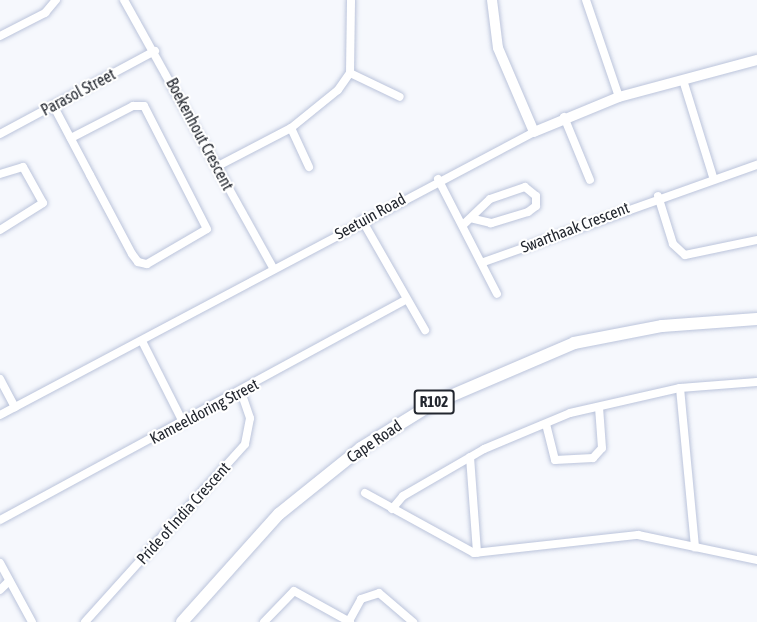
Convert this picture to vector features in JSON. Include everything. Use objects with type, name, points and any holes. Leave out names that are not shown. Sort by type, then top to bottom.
[{"type":"main road","name":"Cape Road","points":[[182,622],[287,507],[361,448],[432,404],[574,343],[662,326],[757,319]]},
{"type":"street","points":[[0,36],[45,13],[56,0]]},
{"type":"street","name":"Boekenhout Crescent","points":[[124,0],[155,51],[274,269]]},
{"type":"street","points":[[492,0],[498,48],[534,132]]},
{"type":"street","points":[[586,0],[619,97]]},
{"type":"street","points":[[218,166],[291,128],[332,96],[350,73],[354,1]]},
{"type":"street","name":"Parasol Street","points":[[0,134],[155,51]]},
{"type":"street","name":"Seetuin Road","points":[[0,415],[142,341],[438,179],[564,117],[619,97],[757,60]]},
{"type":"street","points":[[350,73],[400,97]]},
{"type":"street","points":[[683,80],[713,177]]},
{"type":"street","points":[[53,105],[138,262],[147,264],[207,229],[147,109],[134,106],[71,138]]},
{"type":"street","points":[[564,117],[590,180]]},
{"type":"street","points":[[291,128],[309,167]]},
{"type":"street","name":"Swarthaak Crescent","points":[[484,262],[658,196],[757,165]]},
{"type":"street","points":[[0,174],[23,167],[43,203],[0,230]]},
{"type":"street","points":[[438,179],[484,262],[497,294]]},
{"type":"street","points":[[463,225],[473,219],[478,206],[521,188],[536,196],[536,206],[528,212],[491,223],[473,219]]},
{"type":"street","points":[[658,196],[674,244],[685,255],[757,240]]},
{"type":"street","points":[[363,220],[406,300],[425,330]]},
{"type":"street","name":"Kameeldoring Street","points":[[0,520],[241,392],[406,300]]},
{"type":"street","points":[[142,341],[183,422]]},
{"type":"street","points":[[0,379],[15,407]]},
{"type":"street","points":[[392,509],[403,496],[470,457],[546,424],[599,407],[680,388],[757,382]]},
{"type":"street","points":[[680,388],[695,547]]},
{"type":"street","name":"Pride of India Crescent","points":[[85,622],[245,444],[250,418],[241,392]]},
{"type":"street","points":[[546,424],[555,460],[593,458],[602,448],[599,407]]},
{"type":"street","points":[[470,457],[477,553]]},
{"type":"street","points":[[365,493],[477,553],[638,535],[757,560]]},
{"type":"street","points":[[0,563],[32,622]]},
{"type":"street","points":[[0,591],[9,581]]},
{"type":"street","points":[[264,622],[294,591],[350,621],[361,599],[379,593],[412,622]]}]
